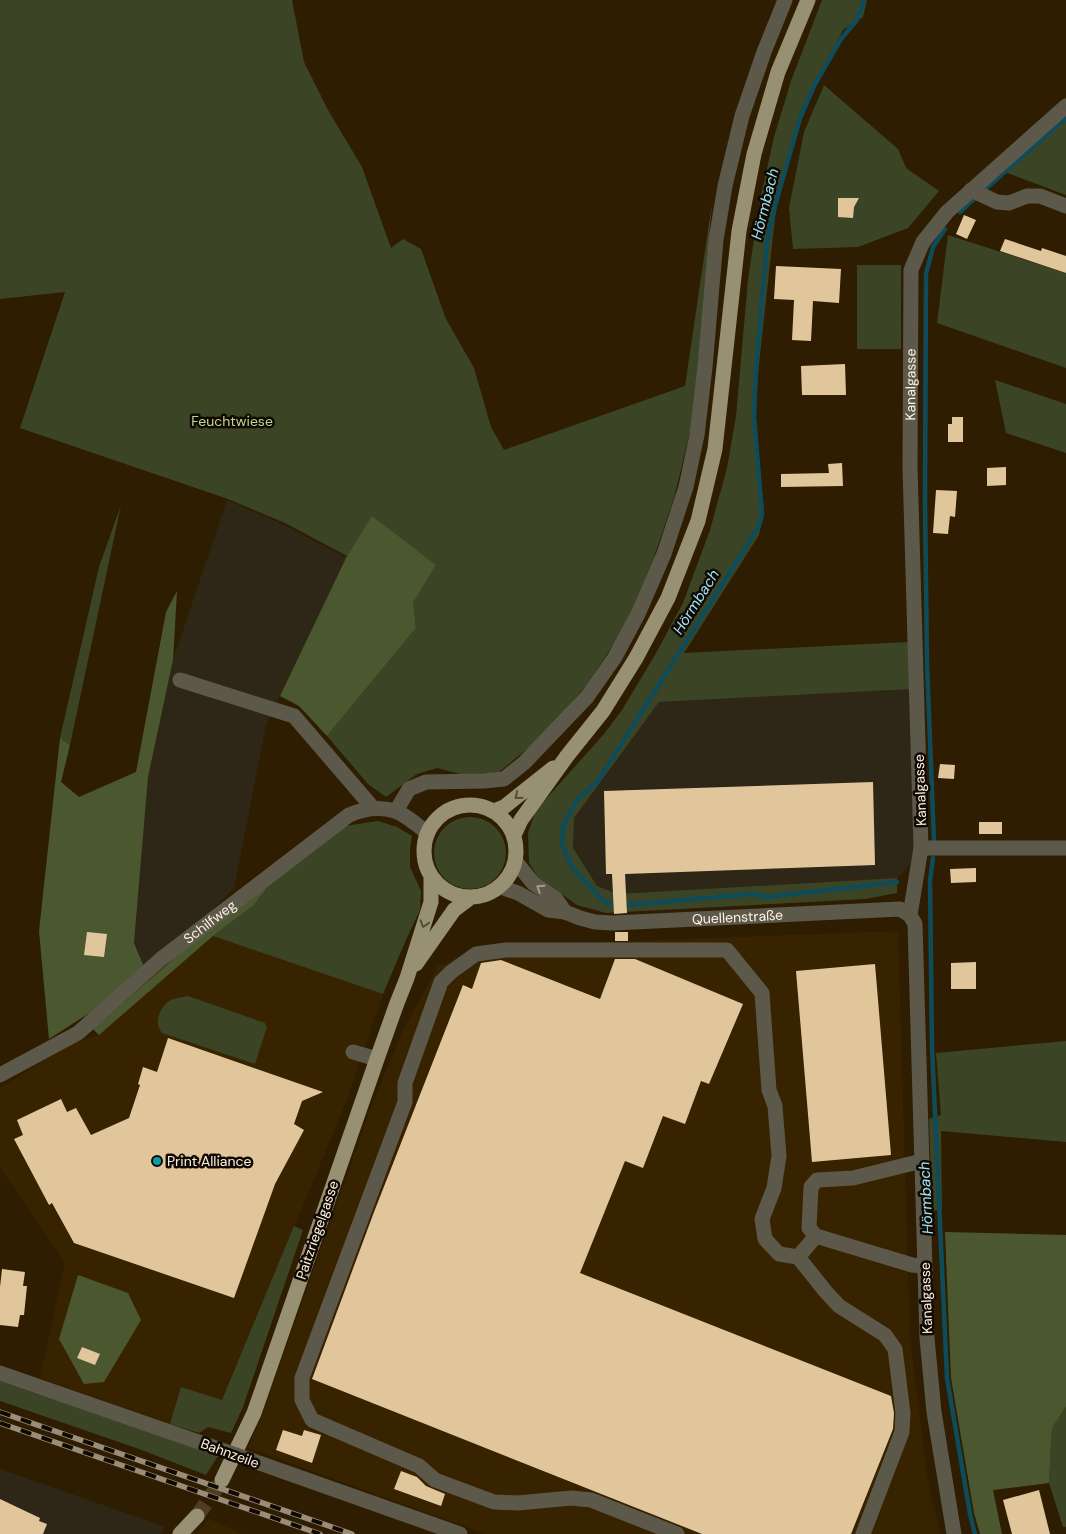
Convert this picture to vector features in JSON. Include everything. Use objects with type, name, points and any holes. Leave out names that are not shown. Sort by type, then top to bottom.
[{"type":"main road","points":[[514,835],[521,820],[567,756],[603,711],[636,658],[668,598],[698,520],[715,449],[739,231],[754,154],[778,72],[808,0]]},
{"type":"main road","points":[[494,811],[504,807],[567,756]]},
{"type":"main road","points":[[463,805],[479,805],[494,811],[506,821],[514,835],[517,848],[516,862],[510,876],[501,886],[486,895],[470,898],[448,892],[431,877],[426,866],[424,844],[428,833],[436,820],[448,810],[463,805]]},
{"type":"main road","name":"Paitzriegelgasse","points":[[222,1480],[254,1413],[407,978],[431,902],[431,877]]},
{"type":"main road","name":"Paitzriegelgasse","points":[[407,978],[454,910],[470,898]]},
{"type":"main road","points":[[180,1534],[197,1516]]},
{"type":"street","points":[[396,811],[409,789],[426,782],[504,779],[524,764],[587,697],[615,657],[638,614],[664,554],[686,487],[697,435],[716,240],[725,186],[742,116],[764,52],[785,0]]},
{"type":"street","name":"Kanalgasse","points":[[954,1534],[934,1412],[927,1338],[915,924],[910,915],[921,848],[910,467],[911,270],[923,242],[947,212],[978,193],[1066,106]]},
{"type":"street","points":[[978,193],[997,202],[1009,202],[1027,196],[1040,196],[1066,206]]},
{"type":"street","points":[[180,680],[294,716],[373,808]]},
{"type":"street","name":"Schilfweg","points":[[0,1075],[78,1033],[161,959],[349,815],[373,808],[396,811],[428,833]]},
{"type":"street","points":[[921,848],[1066,848]]},
{"type":"street","name":"Quellenstraße","points":[[516,862],[532,883],[556,898],[565,912]]},
{"type":"street","name":"Quellenstraße","points":[[501,886],[548,910],[565,912],[594,922],[613,923],[900,909],[910,915]]},
{"type":"street","points":[[678,1534],[591,1500],[571,1498],[518,1503],[494,1502],[436,1480],[419,1466],[312,1420],[302,1400],[302,1378],[405,1102],[405,1083],[441,982],[451,972],[476,954],[506,950],[727,950],[762,993],[769,1090],[775,1106],[779,1156],[774,1188],[762,1219],[765,1239],[779,1254],[798,1257],[839,1306],[885,1335],[894,1349],[903,1413],[902,1432],[863,1534]]},
{"type":"street","points":[[353,1052],[377,1059]]},
{"type":"street","points":[[922,1161],[853,1178],[817,1180],[811,1187],[809,1228],[816,1236],[912,1265],[925,1266]]},
{"type":"street","points":[[798,1257],[816,1236]]},
{"type":"street","name":"Bahnzeile","points":[[0,1373],[460,1534]]},
{"type":"shaded area","points":[[227,500],[284,525],[347,558],[266,725],[234,889],[196,925],[144,967],[134,943],[148,777],[173,660]]},
{"type":"shaded area","points":[[912,689],[915,859],[897,878],[617,894],[597,886],[573,849],[574,818],[659,702]]},
{"type":"shaded area","points":[[898,931],[910,1336],[928,1481],[941,1534],[486,1534],[248,1448],[261,1418],[373,1102],[402,1032],[438,966],[472,952],[549,944]]},
{"type":"shaded area","points":[[213,936],[383,994],[347,1100],[222,1400],[170,1424],[40,1378],[65,1262],[0,1168],[0,1088],[70,1044],[99,1035]]},
{"type":"shaded area","points":[[0,1469],[166,1527],[160,1534],[0,1534]]},
{"type":"shaded area","points":[[209,1519],[243,1534],[196,1534]]},
{"type":"green space","name":"Feuchtwiese","points":[[0,0],[292,0],[304,62],[328,110],[362,167],[391,248],[403,239],[421,249],[446,319],[474,368],[491,427],[504,450],[685,386],[712,203],[694,415],[674,498],[652,563],[623,630],[585,687],[539,739],[499,772],[468,776],[437,768],[417,774],[386,797],[368,784],[327,736],[416,628],[413,603],[436,565],[372,517],[347,556],[285,523],[228,499],[20,428],[65,292],[0,299]]},
{"type":"green space","points":[[822,0],[867,0],[863,17],[843,30],[823,69],[803,116],[776,208],[755,415],[764,512],[759,535],[684,653],[909,642],[912,689],[659,702],[574,818],[573,848],[597,886],[617,894],[897,878],[897,893],[865,899],[606,913],[577,905],[538,877],[529,863],[528,833],[536,810],[604,734],[622,710],[683,603],[710,530],[727,468],[736,416],[748,280],[760,200],[774,137],[791,81]]},
{"type":"green space","points":[[824,85],[898,149],[906,168],[939,191],[908,228],[858,247],[793,249],[789,208],[804,132]]},
{"type":"green space","points":[[1066,98],[1066,195],[989,166]]},
{"type":"green space","points":[[948,235],[1066,273],[1066,368],[937,323]]},
{"type":"green space","points":[[857,265],[901,265],[901,349],[857,349]]},
{"type":"green space","points":[[995,380],[1066,404],[1066,453],[1006,433]]},
{"type":"green space","points":[[121,505],[70,745],[60,738],[99,567]]},
{"type":"green space","points":[[372,516],[436,565],[413,603],[416,628],[327,736],[299,706],[280,696],[347,556]]},
{"type":"green space","points":[[177,591],[173,660],[148,777],[134,943],[144,967],[111,999],[49,1039],[39,931],[60,738],[70,745],[61,782],[79,797],[136,772],[166,612]]},
{"type":"green space","points":[[477,817],[496,827],[504,839],[506,853],[504,867],[496,879],[484,887],[463,889],[444,879],[436,867],[434,846],[444,827],[456,819]]},
{"type":"green space","points":[[378,821],[397,827],[412,836],[410,867],[421,891],[420,910],[383,994],[213,936],[254,905],[272,881],[338,827]]},
{"type":"green space","points":[[272,881],[254,905],[213,936],[99,1035],[93,1029],[241,900]]},
{"type":"green space","points":[[188,996],[265,1023],[267,1027],[255,1064],[162,1033],[158,1024],[161,1010],[171,1000]]},
{"type":"green space","points":[[1066,1041],[1066,1142],[941,1131],[942,1209],[932,1211],[929,1119],[941,1115],[936,1053]]},
{"type":"green space","points":[[294,1226],[303,1230],[243,1407],[231,1433],[208,1427],[199,1433],[170,1424],[181,1387],[222,1400]]},
{"type":"green space","points":[[945,1232],[1066,1235],[1066,1407],[1052,1428],[1049,1483],[993,1490],[1002,1534],[980,1534],[974,1513],[951,1378]]},
{"type":"green space","points":[[78,1275],[128,1293],[141,1320],[104,1382],[84,1384],[59,1339]]},
{"type":"green space","points":[[0,1381],[37,1394],[71,1402],[218,1456],[206,1475],[139,1449],[0,1401]]},
{"type":"green space","points":[[1066,1407],[1066,1527],[1063,1527],[1049,1483],[1052,1428]]},
{"type":"building","points":[[838,198],[859,198],[854,207],[853,218],[838,217]]},
{"type":"building","points":[[964,215],[976,220],[967,239],[956,234]]},
{"type":"building","points":[[1005,239],[1041,251],[1042,248],[1066,256],[1066,273],[1000,251]]},
{"type":"building","points":[[776,266],[841,269],[839,303],[813,301],[811,341],[792,340],[794,300],[774,299]]},
{"type":"building","points":[[845,364],[846,395],[802,395],[801,366]]},
{"type":"building","points":[[952,417],[963,417],[963,442],[948,442],[948,424],[952,424]]},
{"type":"building","points":[[842,463],[843,486],[781,487],[781,474],[829,473],[828,464]]},
{"type":"building","points":[[1006,467],[1006,485],[987,486],[987,468]]},
{"type":"building","points":[[936,490],[957,491],[955,517],[950,516],[948,534],[933,533]]},
{"type":"building","points":[[940,764],[955,765],[954,779],[938,778]]},
{"type":"building","points":[[873,782],[875,865],[625,874],[627,913],[614,914],[612,874],[606,874],[604,791]]},
{"type":"building","points":[[979,822],[1002,822],[1002,834],[979,834]]},
{"type":"building","points":[[976,868],[976,882],[951,883],[950,869]]},
{"type":"building","points":[[87,932],[107,934],[104,957],[84,955]]},
{"type":"building","points":[[615,932],[628,932],[628,941],[615,941]]},
{"type":"building","points":[[615,959],[635,959],[743,1004],[709,1084],[701,1081],[685,1124],[663,1116],[643,1168],[625,1161],[580,1273],[891,1396],[894,1413],[893,1429],[851,1534],[702,1534],[312,1379],[374,1212],[463,985],[472,989],[481,963],[501,960],[600,999]]},
{"type":"building","points":[[976,962],[976,989],[951,989],[951,963]]},
{"type":"building","points":[[875,964],[891,1155],[812,1162],[796,971]]},
{"type":"building","name":"Print Alliance","points":[[168,1038],[323,1092],[302,1101],[294,1124],[304,1130],[275,1184],[234,1298],[74,1243],[52,1203],[49,1205],[14,1139],[23,1135],[17,1120],[61,1099],[67,1112],[76,1108],[91,1135],[129,1118],[140,1085],[138,1084],[143,1067],[157,1072]]},
{"type":"building","points":[[2,1269],[25,1272],[23,1286],[27,1286],[24,1315],[20,1315],[18,1327],[0,1325]]},
{"type":"building","points":[[82,1347],[100,1354],[95,1365],[77,1358]]},
{"type":"building","points":[[283,1430],[302,1436],[304,1430],[321,1435],[312,1463],[276,1450]]},
{"type":"building","points":[[401,1471],[417,1477],[426,1486],[445,1494],[441,1506],[394,1489]]},
{"type":"building","points":[[1039,1490],[1050,1534],[1012,1534],[1003,1500]]},
{"type":"building","points":[[0,1499],[40,1518],[39,1521],[47,1524],[43,1534],[0,1534]]},
{"type":"waterway","name":"Hörmbach","points":[[864,0],[857,20],[841,39],[815,84],[800,118],[775,206],[767,242],[756,368],[754,417],[762,514],[759,526],[598,781],[577,800],[563,826],[562,845],[572,867],[604,902],[628,905],[752,894],[767,897],[897,882]]},
{"type":"waterway","name":"Hörmbach","points":[[983,191],[1066,118]]},
{"type":"waterway","name":"Hörmbach","points":[[960,212],[977,196]]},
{"type":"waterway","name":"Hörmbach","points":[[934,841],[927,664],[925,500],[926,274],[933,247],[945,229]]},
{"type":"waterway","name":"Hörmbach","points":[[933,858],[930,881],[932,1047],[947,1378],[975,1534]]},
{"type":"tunnel","points":[[197,1516],[222,1480]]},
{"type":"railway","points":[[0,1412],[352,1534]]},
{"type":"railway","points":[[0,1423],[320,1534]]},
{"type":"place","name":"Print Alliance","points":[[157,1161]]}]
